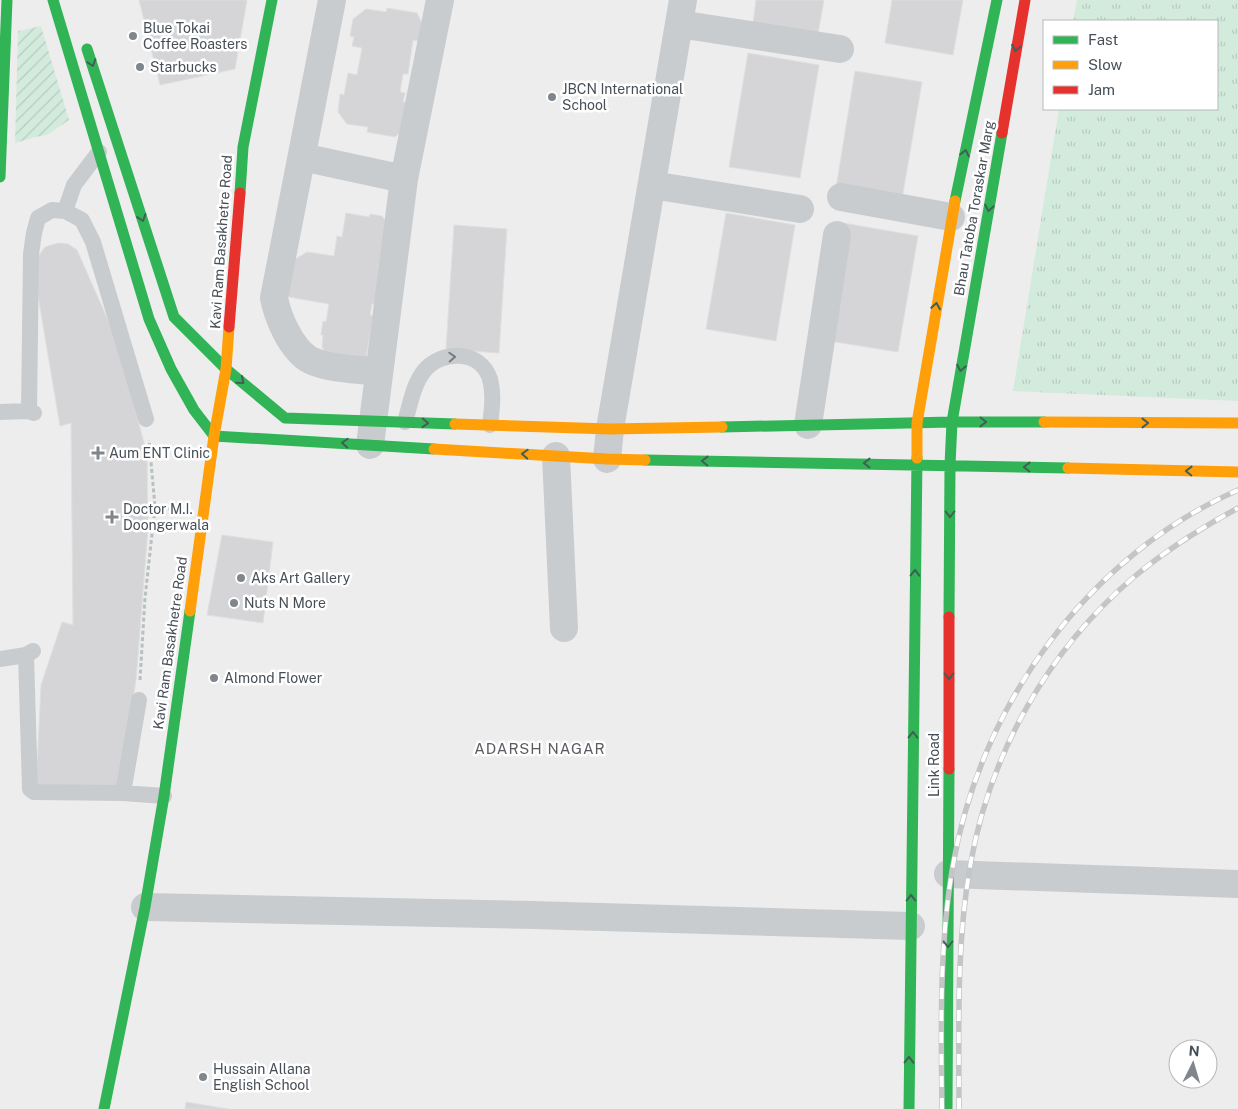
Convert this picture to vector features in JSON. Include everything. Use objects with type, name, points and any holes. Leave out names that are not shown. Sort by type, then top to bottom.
[{"type":"main road","points":[[0,177],[2,52],[7,0]]},
{"type":"main road","points":[[53,0],[149,319],[176,377],[194,410],[214,436],[371,433],[405,422],[610,428],[952,422],[1238,423]]},
{"type":"main road","name":"Kavi Ram Basakhetre Road","points":[[104,1109],[145,907],[164,796],[214,436],[226,369],[243,147],[272,0]]},
{"type":"main road","name":"Link Road","points":[[909,1109],[911,926],[916,836],[917,423],[952,218],[998,0]]},
{"type":"main road","name":"Bhau Tatoba Toraskar Marg","points":[[952,422],[1025,0]]},
{"type":"main road","points":[[84,37],[174,317],[226,369],[286,418],[371,433],[556,456],[606,459],[1238,472]]},
{"type":"main road","name":"Link Road","points":[[947,1109],[948,874],[944,837],[952,422]]},
{"type":"street","points":[[332,0],[274,298],[276,309],[290,338],[311,360],[329,366],[378,372]]},
{"type":"street","points":[[371,433],[404,179],[440,0]]},
{"type":"street","points":[[606,459],[681,12],[840,49]]},
{"type":"street","points":[[302,157],[404,179]]},
{"type":"street","points":[[652,185],[800,209]]},
{"type":"street","points":[[841,197],[952,218]]},
{"type":"street","points":[[808,425],[837,235]]},
{"type":"street","points":[[556,456],[564,628]]},
{"type":"street","points":[[948,874],[1238,884]]},
{"type":"street","points":[[145,907],[533,915],[911,926]]},
{"type":"lane","points":[[65,211],[74,186],[99,152]]},
{"type":"lane","points":[[0,412],[32,412],[31,254],[38,218],[52,210],[65,211],[82,220],[93,242],[146,419]]},
{"type":"lane","points":[[405,422],[417,382],[424,371],[434,360],[450,355],[473,358],[489,376],[492,390],[490,425]]},
{"type":"lane","points":[[0,660],[29,653],[30,790],[34,792],[123,793],[164,796]]},
{"type":"lane","points":[[123,793],[139,700]]},
{"type":"path","points":[[139,700],[155,507],[152,461],[146,419]]},
{"type":"green space","points":[[1077,0],[1238,0],[1238,401],[1013,391],[1059,110],[1218,110],[1218,20],[1073,20]]},
{"type":"green space","points":[[41,26],[69,120],[47,135],[15,143],[18,31]]},
{"type":"building","points":[[139,0],[247,0],[235,69],[160,85]]},
{"type":"building","points":[[756,0],[824,0],[818,34],[753,23]]},
{"type":"building","points":[[892,0],[963,0],[953,55],[885,43]]},
{"type":"building","points":[[387,8],[417,13],[422,23],[419,41],[413,40],[408,74],[403,74],[400,92],[405,93],[403,102],[409,103],[405,128],[395,137],[367,132],[368,127],[347,124],[338,112],[340,94],[344,95],[348,73],[357,75],[362,48],[352,46],[354,37],[350,36],[353,19],[366,9],[386,12]]},
{"type":"building","points":[[748,53],[819,65],[800,178],[729,167]]},
{"type":"building","points":[[855,71],[922,82],[902,199],[836,188]]},
{"type":"building","points":[[346,213],[369,217],[370,214],[382,216],[388,225],[381,265],[379,265],[378,270],[385,271],[375,304],[372,304],[370,315],[373,316],[366,358],[330,359],[322,347],[323,335],[321,335],[323,321],[326,322],[329,304],[289,297],[284,289],[294,260],[307,252],[334,256],[337,236],[342,237]]},
{"type":"building","points":[[726,213],[795,225],[776,341],[706,329]]},
{"type":"building","points":[[843,223],[918,236],[898,352],[823,340]]},
{"type":"building","points":[[454,225],[507,229],[499,353],[446,349]]},
{"type":"building","points":[[58,243],[68,244],[77,250],[116,338],[147,454],[148,528],[136,680],[119,790],[36,788],[41,685],[62,622],[73,625],[71,423],[60,426],[35,278],[39,255],[45,247]]},
{"type":"building","name":"Aks Art Gallery","points":[[222,535],[273,542],[263,623],[207,615]]},
{"type":"building","points":[[186,1102],[228,1109],[185,1109]]},
{"type":"railway","points":[[942,1109],[942,987],[948,895],[967,805],[988,748],[1016,693],[1050,642],[1089,595],[1134,554],[1184,518],[1238,490]]},
{"type":"railway","points":[[959,1109],[959,988],[962,927],[970,867],[979,825],[991,785],[1007,746],[1026,708],[1049,672],[1074,638],[1103,606],[1134,577],[1171,549],[1238,508]]},
{"type":"traffic: fast","points":[[0,177],[7,0]]},
{"type":"traffic: fast","points":[[53,0],[149,319],[171,369],[194,410],[214,436],[434,449]]},
{"type":"traffic: fast","points":[[240,193],[243,147],[272,0]]},
{"type":"traffic: fast","points":[[955,201],[997,0]]},
{"type":"traffic: fast","points":[[87,49],[174,317],[226,369],[285,418],[455,424]]},
{"type":"traffic: fast","points":[[949,617],[952,422],[1002,133]]},
{"type":"traffic: fast","points":[[722,427],[1044,422]]},
{"type":"traffic: fast","points":[[909,1109],[917,458]]},
{"type":"traffic: fast","points":[[645,460],[1068,468]]},
{"type":"traffic: fast","points":[[104,1109],[145,907],[164,796],[190,611]]},
{"type":"traffic: fast","points":[[947,1109],[949,769]]},
{"type":"traffic: slow","points":[[917,458],[917,423],[955,201]]},
{"type":"traffic: slow","points":[[190,611],[214,436],[226,369],[229,327]]},
{"type":"traffic: slow","points":[[1044,422],[1238,423]]},
{"type":"traffic: slow","points":[[455,424],[610,429],[722,427]]},
{"type":"traffic: slow","points":[[434,449],[645,460]]},
{"type":"traffic: slow","points":[[1068,468],[1238,472]]},
{"type":"traffic: jam","points":[[1002,133],[1025,0]]},
{"type":"traffic: jam","points":[[229,327],[240,193]]},
{"type":"traffic: jam","points":[[949,617],[949,769]]},
{"type":"place","name":"Blue Tokai Coffee Roasters","points":[[133,36]]},
{"type":"place","name":"Starbucks","points":[[140,67]]},
{"type":"place","name":"JBCN International School","points":[[552,97]]},
{"type":"place","name":"Aum ENT Clinic","points":[[98,453]]},
{"type":"place","name":"Doctor M.I. Doongerwala","points":[[112,517]]},
{"type":"place","name":"Aks Art Gallery","points":[[241,578]]},
{"type":"place","name":"Nuts N More","points":[[234,603]]},
{"type":"place","name":"Almond Flower","points":[[214,678]]},
{"type":"place","name":"Hussain Allana English School","points":[[203,1077]]},
{"type":"district","name":"ADARSH NAGAR","points":[[540,748]]}]
